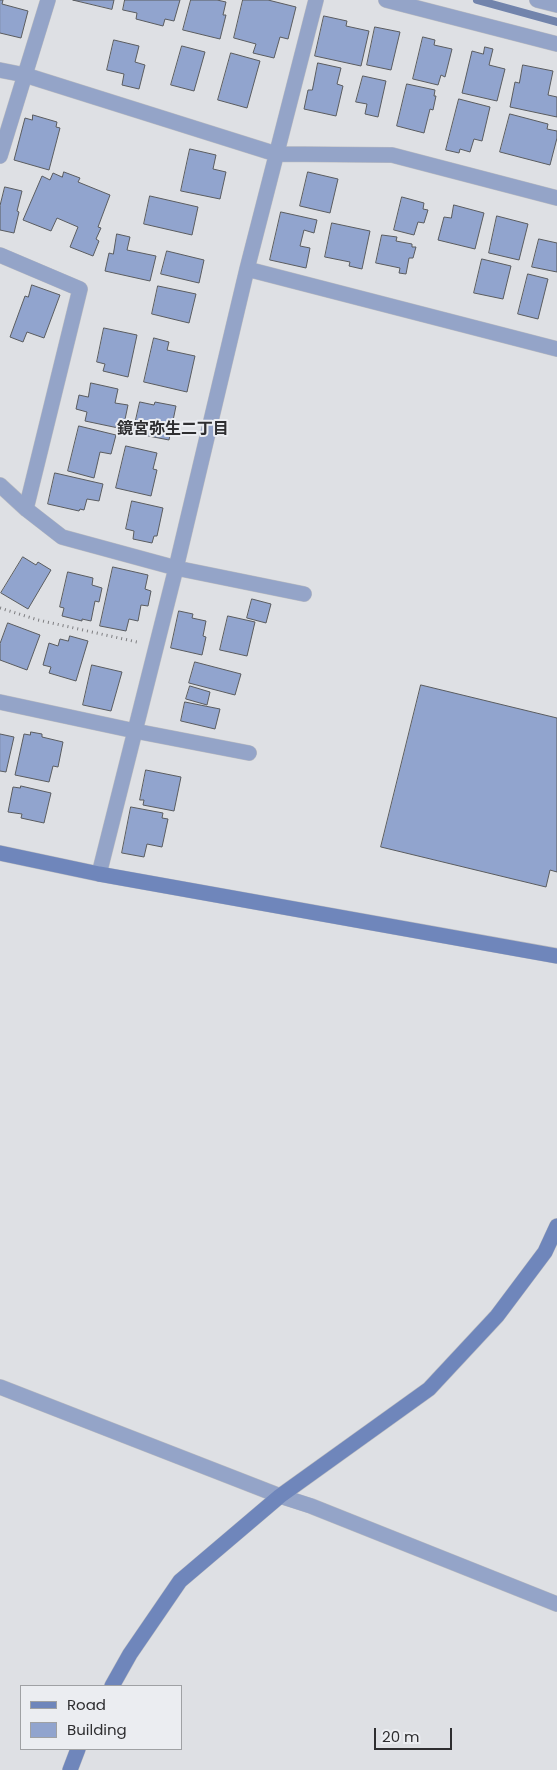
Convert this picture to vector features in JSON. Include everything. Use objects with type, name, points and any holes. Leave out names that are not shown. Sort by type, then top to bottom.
[{"type":"street","points":[[0,156],[48,0]]},
{"type":"street","points":[[100,874],[176,568],[247,269],[316,0]]},
{"type":"street","points":[[386,0],[557,44]]},
{"type":"street","points":[[537,0],[557,5]]},
{"type":"street","points":[[0,70],[25,75],[276,154],[392,155],[557,198]]},
{"type":"street","points":[[0,255],[80,289],[26,509]]},
{"type":"street","points":[[247,269],[557,348]]},
{"type":"street","points":[[0,485],[26,509],[62,537],[176,568],[304,594]]},
{"type":"street","points":[[0,702],[249,753]]},
{"type":"street","points":[[0,853],[100,874],[557,956]]},
{"type":"street","points":[[113,1685],[130,1654],[180,1581],[280,1496],[429,1389],[497,1316],[545,1252],[557,1226]]},
{"type":"street","points":[[0,1387],[280,1496],[311,1506],[557,1604]]},
{"type":"street","points":[[70,1770],[78,1750]]},
{"type":"path","points":[[0,608],[38,620],[156,646]]},
{"type":"building","points":[[0,0],[3,0],[2,4],[28,11],[21,38],[0,33]]},
{"type":"building","points":[[73,0],[114,0],[112,9]]},
{"type":"building","points":[[125,0],[180,0],[174,21],[165,19],[163,26],[136,19],[137,13],[123,10]]},
{"type":"building","points":[[191,0],[226,2],[223,15],[226,15],[220,39],[183,30]]},
{"type":"building","points":[[243,0],[268,0],[296,7],[288,39],[280,37],[274,58],[253,53],[256,44],[234,38]]},
{"type":"building","points":[[324,16],[347,21],[346,26],[369,31],[361,66],[315,56]]},
{"type":"building","points":[[375,27],[400,32],[391,70],[367,65]]},
{"type":"building","points":[[423,37],[435,40],[434,45],[452,49],[445,77],[441,75],[438,85],[413,79]]},
{"type":"building","points":[[114,40],[139,46],[135,62],[145,65],[139,89],[122,85],[124,74],[107,70]]},
{"type":"building","points":[[182,46],[205,52],[194,91],[171,85]]},
{"type":"building","points":[[485,47],[493,49],[489,65],[505,69],[497,101],[462,93],[472,51],[483,54]]},
{"type":"building","points":[[231,53],[260,61],[247,108],[218,100]]},
{"type":"building","points":[[318,63],[341,68],[337,84],[343,86],[336,116],[304,109],[308,90],[312,90]]},
{"type":"building","points":[[523,65],[553,71],[548,95],[557,97],[557,117],[510,107],[515,82],[519,83]]},
{"type":"building","points":[[363,76],[386,81],[378,117],[365,114],[367,104],[356,102]]},
{"type":"building","points":[[407,84],[435,90],[434,96],[436,96],[433,110],[430,109],[424,133],[397,126]]},
{"type":"building","points":[[459,99],[490,107],[482,141],[474,139],[470,152],[460,149],[459,153],[446,150]]},
{"type":"building","points":[[510,114],[548,124],[547,129],[557,131],[550,165],[500,152]]},
{"type":"building","points":[[33,115],[57,122],[56,127],[60,128],[49,170],[14,160],[25,118],[32,120]]},
{"type":"building","points":[[190,149],[216,155],[213,169],[226,172],[220,199],[181,191]]},
{"type":"building","points":[[64,172],[80,178],[78,182],[110,195],[98,227],[101,228],[96,239],[99,241],[93,256],[70,247],[78,227],[57,218],[51,231],[23,220],[42,176],[50,180],[53,173],[62,177]]},
{"type":"building","points":[[308,172],[338,179],[330,213],[300,206]]},
{"type":"building","points":[[5,187],[22,191],[14,233],[0,230],[0,206]]},
{"type":"building","points":[[150,196],[198,207],[192,235],[144,224]]},
{"type":"building","points":[[402,197],[424,203],[423,209],[428,210],[424,223],[418,222],[414,235],[394,230]]},
{"type":"building","points":[[454,205],[484,213],[475,249],[438,240],[444,217],[451,218]]},
{"type":"building","points":[[281,212],[317,220],[314,233],[304,230],[300,246],[310,248],[306,268],[270,260]]},
{"type":"building","points":[[497,216],[528,224],[519,260],[489,253]]},
{"type":"building","points":[[332,223],[370,231],[362,269],[349,266],[350,262],[325,257]]},
{"type":"building","points":[[117,234],[130,237],[127,250],[156,256],[150,281],[105,271],[109,253],[113,254]]},
{"type":"building","points":[[382,235],[397,237],[396,241],[412,244],[412,247],[416,247],[413,258],[409,258],[406,274],[399,273],[400,268],[376,263]]},
{"type":"building","points":[[539,239],[557,243],[557,272],[532,267]]},
{"type":"building","points":[[167,251],[204,260],[199,283],[161,274]]},
{"type":"building","points":[[482,259],[511,266],[503,299],[474,293]]},
{"type":"building","points":[[528,274],[548,279],[538,319],[518,314]]},
{"type":"building","points":[[32,285],[60,295],[44,338],[27,332],[23,342],[10,337],[25,296],[28,297]]},
{"type":"building","points":[[158,286],[196,294],[189,323],[152,314]]},
{"type":"building","points":[[104,328],[137,335],[128,377],[103,371],[105,364],[97,362]]},
{"type":"building","points":[[154,338],[169,342],[167,350],[195,356],[187,392],[144,382]]},
{"type":"building","points":[[91,383],[118,389],[115,403],[128,405],[123,429],[85,421],[87,412],[76,409],[79,395],[88,397]]},
{"type":"building","points":[[140,402],[154,405],[155,402],[176,406],[169,440],[133,433]]},
{"type":"building","points":[[79,426],[116,435],[111,454],[100,452],[94,478],[68,471]]},
{"type":"building","points":[[126,446],[157,453],[153,469],[157,470],[151,496],[116,488]]},
{"type":"building","points":[[55,473],[103,484],[99,501],[87,499],[84,510],[80,509],[79,511],[48,504]]},
{"type":"building","points":[[132,501],[163,508],[157,536],[154,536],[152,543],[133,539],[134,531],[126,529]]},
{"type":"building","points":[[23,557],[36,565],[38,562],[51,570],[28,609],[1,593]]},
{"type":"building","points":[[113,567],[148,575],[145,589],[151,591],[148,606],[141,605],[138,621],[129,619],[126,631],[100,626]]},
{"type":"building","points":[[68,572],[93,578],[92,585],[102,588],[99,602],[95,601],[91,621],[82,619],[82,621],[62,616],[64,608],[60,607]]},
{"type":"building","points":[[252,599],[271,604],[266,623],[247,618]]},
{"type":"building","points":[[179,611],[193,614],[192,618],[206,621],[203,636],[206,637],[202,655],[171,648]]},
{"type":"building","points":[[228,616],[255,622],[247,656],[220,650]]},
{"type":"building","points":[[8,623],[40,635],[27,670],[0,660],[0,644]]},
{"type":"building","points":[[70,636],[88,641],[76,681],[49,673],[51,667],[43,665],[49,643],[58,646],[60,639],[68,641]]},
{"type":"building","points":[[195,662],[241,674],[235,695],[189,683]]},
{"type":"building","points":[[92,665],[122,672],[111,711],[83,705]]},
{"type":"building","points":[[421,685],[557,718],[557,872],[550,870],[546,887],[381,847]]},
{"type":"building","points":[[190,686],[210,692],[207,705],[186,699]]},
{"type":"building","points":[[185,702],[220,709],[215,729],[181,721]]},
{"type":"building","points":[[31,732],[63,742],[58,767],[53,766],[49,782],[15,775],[24,734],[30,735]]},
{"type":"building","points":[[0,734],[14,737],[6,772],[0,771]]},
{"type":"building","points":[[146,770],[181,777],[174,811],[143,805],[144,800],[140,800]]},
{"type":"building","points":[[21,786],[51,793],[44,823],[21,818],[22,814],[8,812],[13,787],[20,788]]},
{"type":"building","points":[[131,807],[163,813],[162,818],[168,819],[162,847],[147,844],[144,857],[122,853]]},
{"type":"waterway","points":[[477,0],[557,22]]},
{"type":"district","name":"鏡宮弥生二丁目","points":[[173,430]]}]
